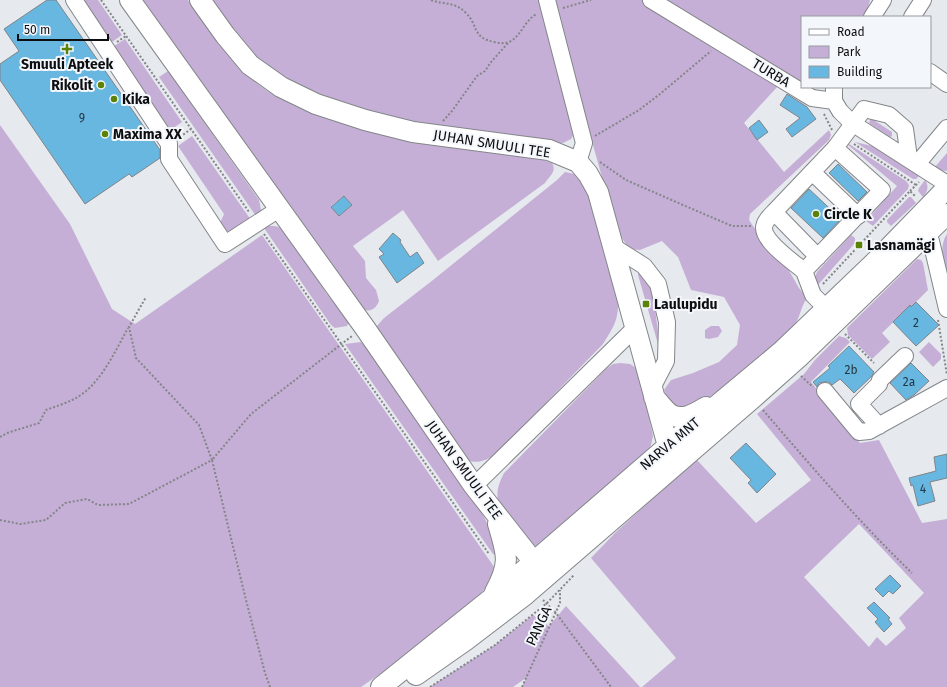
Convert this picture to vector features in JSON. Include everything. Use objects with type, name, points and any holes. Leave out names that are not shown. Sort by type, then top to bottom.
[{"type":"main road","name":"JUHAN SMUULI TEE","points":[[130,0],[365,328],[474,486],[533,562]]},
{"type":"main road","name":"JUHAN SMUULI TEE","points":[[200,0],[225,35],[250,65],[281,87],[316,104],[364,120],[413,132],[549,150],[581,151]]},
{"type":"main road","points":[[581,151],[588,174],[598,192],[668,446],[667,460],[663,470],[653,484]]},
{"type":"main road","name":"NARVA MNT","points":[[399,687],[466,640],[556,568],[799,357],[919,229],[947,188]]},
{"type":"main road","name":"NARVA MNT","points":[[381,687],[492,598],[668,446],[782,351],[878,259],[919,229],[947,214]]},
{"type":"main road","points":[[653,393],[670,414],[681,417],[690,416],[733,392]]},
{"type":"main road","points":[[492,598],[503,578],[506,564],[504,542],[495,514]]},
{"type":"main road","points":[[533,562],[556,568]]},
{"type":"street","points":[[74,0],[169,144],[169,160],[225,244],[261,230],[279,209]]},
{"type":"street","name":"TURBA","points":[[651,0],[812,98],[834,94],[840,111],[852,123],[947,184]]},
{"type":"street","points":[[873,16],[883,0]]},
{"type":"street","points":[[913,16],[923,0]]},
{"type":"street","points":[[548,6],[581,151]]},
{"type":"street","points":[[931,73],[947,84]]},
{"type":"street","points":[[827,309],[813,295],[804,271],[771,243],[765,232],[764,227],[766,221],[835,148],[852,123],[864,109],[889,115],[905,129],[913,161]]},
{"type":"street","points":[[913,161],[947,128]]},
{"type":"street","points":[[804,271],[882,190],[835,148]]},
{"type":"street","points":[[812,172],[858,216]]},
{"type":"street","points":[[774,212],[818,257]]},
{"type":"street","points":[[919,229],[931,241],[938,265],[947,309]]},
{"type":"street","points":[[614,247],[644,266],[658,284],[667,322],[666,361],[653,393]]},
{"type":"street","points":[[474,486],[636,327]]},
{"type":"street","points":[[879,426],[859,404],[879,384],[880,380],[905,356]]},
{"type":"street","points":[[825,391],[859,432],[870,431],[947,388]]},
{"type":"path","points":[[101,0],[492,559]]},
{"type":"path","points":[[431,0],[451,3],[465,13],[473,22],[478,35],[484,40],[502,44],[510,41]]},
{"type":"path","points":[[431,134],[452,111],[477,76],[485,71],[510,41],[523,30],[532,17],[540,13],[548,6],[591,0]]},
{"type":"path","points":[[721,42],[649,102],[581,151],[626,180],[683,206],[732,226],[764,227]]},
{"type":"path","points":[[852,143],[916,185]]},
{"type":"path","points":[[0,437],[7,433],[39,423],[46,410],[73,400],[88,389],[100,377],[146,297]]},
{"type":"path","points":[[129,327],[136,358],[199,425],[212,460],[248,607],[270,687]]},
{"type":"path","points":[[0,520],[20,524],[46,520],[65,503],[87,499],[98,504],[129,504],[212,460],[251,414],[341,344],[365,328]]},
{"type":"path","points":[[841,330],[874,363]]},
{"type":"path","points":[[753,398],[859,519],[912,573]]},
{"type":"path","name":"PANGA","points":[[522,687],[560,603],[560,589],[556,568]]},
{"type":"path","points":[[539,595],[556,613],[611,687]]},
{"type":"green space","points":[[79,0],[98,0],[122,35],[109,44]]},
{"type":"green space","points":[[143,0],[188,0],[220,46],[248,76],[273,95],[298,106],[358,128],[399,139],[544,160],[552,163],[554,169],[551,176],[545,183],[438,261],[403,210],[353,246],[365,261],[366,278],[376,290],[379,301],[371,310],[365,310],[359,307]],"holes":[[[344,196],[352,205],[339,216],[331,206]]]},
{"type":"green space","points":[[210,0],[540,0],[574,134],[571,139],[563,143],[437,130],[356,107],[306,90],[264,65],[248,49]]},
{"type":"green space","points":[[552,0],[642,0],[729,52],[778,86],[744,123],[784,172],[829,130],[831,135],[829,140],[750,214],[749,220],[753,226],[788,269],[799,288],[807,298],[796,323],[785,336],[727,385],[692,406],[681,409],[669,402],[664,390],[671,380],[719,362],[737,345],[740,325],[724,297],[691,290],[678,257],[662,241],[640,250],[629,249],[622,238],[611,209]]},
{"type":"green space","points":[[662,0],[870,0],[865,16],[801,16],[801,85]]},
{"type":"green space","points":[[125,39],[182,122],[169,131],[111,48]]},
{"type":"green space","points":[[168,71],[259,200],[261,210],[256,216],[159,77]]},
{"type":"green space","points":[[872,119],[892,132],[892,136],[890,137],[869,123]]},
{"type":"green space","points":[[0,125],[70,224],[112,309],[135,324],[262,235],[497,571],[493,580],[482,592],[419,647],[361,687],[0,687]]},
{"type":"green space","points":[[192,136],[251,220],[230,232],[226,231],[220,223],[224,214],[178,146]]},
{"type":"green space","points":[[855,142],[872,146],[919,176],[916,179],[913,179]]},
{"type":"green space","points":[[849,144],[906,181],[909,185],[908,189],[873,226],[866,221],[897,186],[848,145]]},
{"type":"green space","points":[[947,153],[947,171],[934,168]]},
{"type":"green space","points":[[565,172],[574,174],[582,182],[593,199],[618,296],[618,311],[615,322],[611,332],[603,344],[496,454],[481,461],[474,462],[466,460],[376,327],[384,318],[557,180]]},
{"type":"green space","points":[[925,180],[927,188],[923,197],[918,191]]},
{"type":"green space","points":[[909,197],[911,197],[916,203],[891,226],[887,220]]},
{"type":"green space","points":[[267,226],[278,227],[287,232],[326,293],[349,322],[347,326],[335,328],[331,325],[264,228]]},
{"type":"green space","points":[[947,234],[947,280],[942,251],[944,239]]},
{"type":"green space","points":[[851,235],[855,238],[855,243],[817,286],[815,277],[817,272]]},
{"type":"green space","points":[[917,259],[921,260],[923,263],[928,290],[882,333],[890,342],[872,359],[848,335],[847,328]]},
{"type":"green space","points":[[639,271],[648,279],[654,302],[660,346],[658,344],[638,275]]},
{"type":"green space","points":[[711,326],[719,326],[722,331],[718,337],[709,339],[705,338],[705,330]]},
{"type":"green space","points":[[839,336],[846,338],[850,342],[811,382],[860,443],[879,440],[922,523],[947,519],[947,687],[642,687],[676,658],[591,558],[615,533],[696,459],[756,523],[811,480],[757,414],[804,374],[815,360]],"holes":[[[859,524],[924,593],[899,618],[906,628],[886,646],[877,637],[869,647],[804,577]]]},
{"type":"green space","points":[[361,342],[368,348],[482,513],[496,541],[498,557],[493,554],[345,344]]},
{"type":"green space","points":[[929,342],[941,354],[941,359],[933,367],[919,352]]},
{"type":"green space","points":[[613,364],[630,364],[639,370],[653,436],[651,445],[645,456],[541,546],[535,546],[514,524],[500,505],[498,493],[504,473],[606,369]]},
{"type":"green space","points":[[566,606],[640,687],[522,687],[526,678],[513,687],[430,687],[495,645],[533,615],[549,626]]},
{"type":"building","points":[[47,0],[56,0],[160,150],[160,158],[132,177],[129,174],[85,204],[0,80],[0,64],[19,51],[4,29]]},
{"type":"building","points":[[787,94],[807,107],[816,119],[792,137],[786,129],[800,118],[780,105]]},
{"type":"building","points":[[759,120],[768,132],[757,140],[749,128]]},
{"type":"building","name":"Circle K","points":[[838,164],[867,192],[858,201],[829,173]]},
{"type":"building","name":"Circle K","points":[[809,189],[841,219],[823,238],[791,208]]},
{"type":"building","points":[[344,196],[352,205],[339,216],[331,207]]},
{"type":"building","points":[[393,233],[401,240],[400,242],[410,257],[417,252],[424,263],[397,283],[379,257],[384,254],[379,249]]},
{"type":"building","points":[[916,302],[939,325],[916,346],[893,322],[910,305],[911,307]]},
{"type":"building","points":[[849,346],[874,372],[872,376],[854,393],[840,379],[832,385],[829,382],[819,383],[817,387],[813,382],[830,368],[828,366]]},
{"type":"building","points":[[911,363],[929,381],[914,395],[906,400],[890,383]]},
{"type":"building","points":[[746,443],[776,474],[757,493],[748,483],[751,480],[730,458]]},
{"type":"building","points":[[947,454],[947,478],[930,482],[935,501],[918,506],[913,485],[911,486],[909,478],[936,471],[934,457]]},
{"type":"building","points":[[890,575],[901,586],[893,594],[889,591],[883,597],[875,589]]},
{"type":"building","points":[[874,602],[890,618],[888,619],[892,624],[884,632],[875,622],[878,619],[867,608]]},
{"type":"place","name":"Smuuli Apteek","points":[[67,49]]},
{"type":"place","name":"Rikolit","points":[[101,85]]},
{"type":"place","name":"Kika","points":[[114,99]]},
{"type":"place","name":"Maxima XX","points":[[105,134]]},
{"type":"place","name":"Circle K","points":[[816,214]]},
{"type":"place","name":"Lasnamägi","points":[[859,245]]},
{"type":"place","name":"Laulupidu","points":[[646,304]]}]
